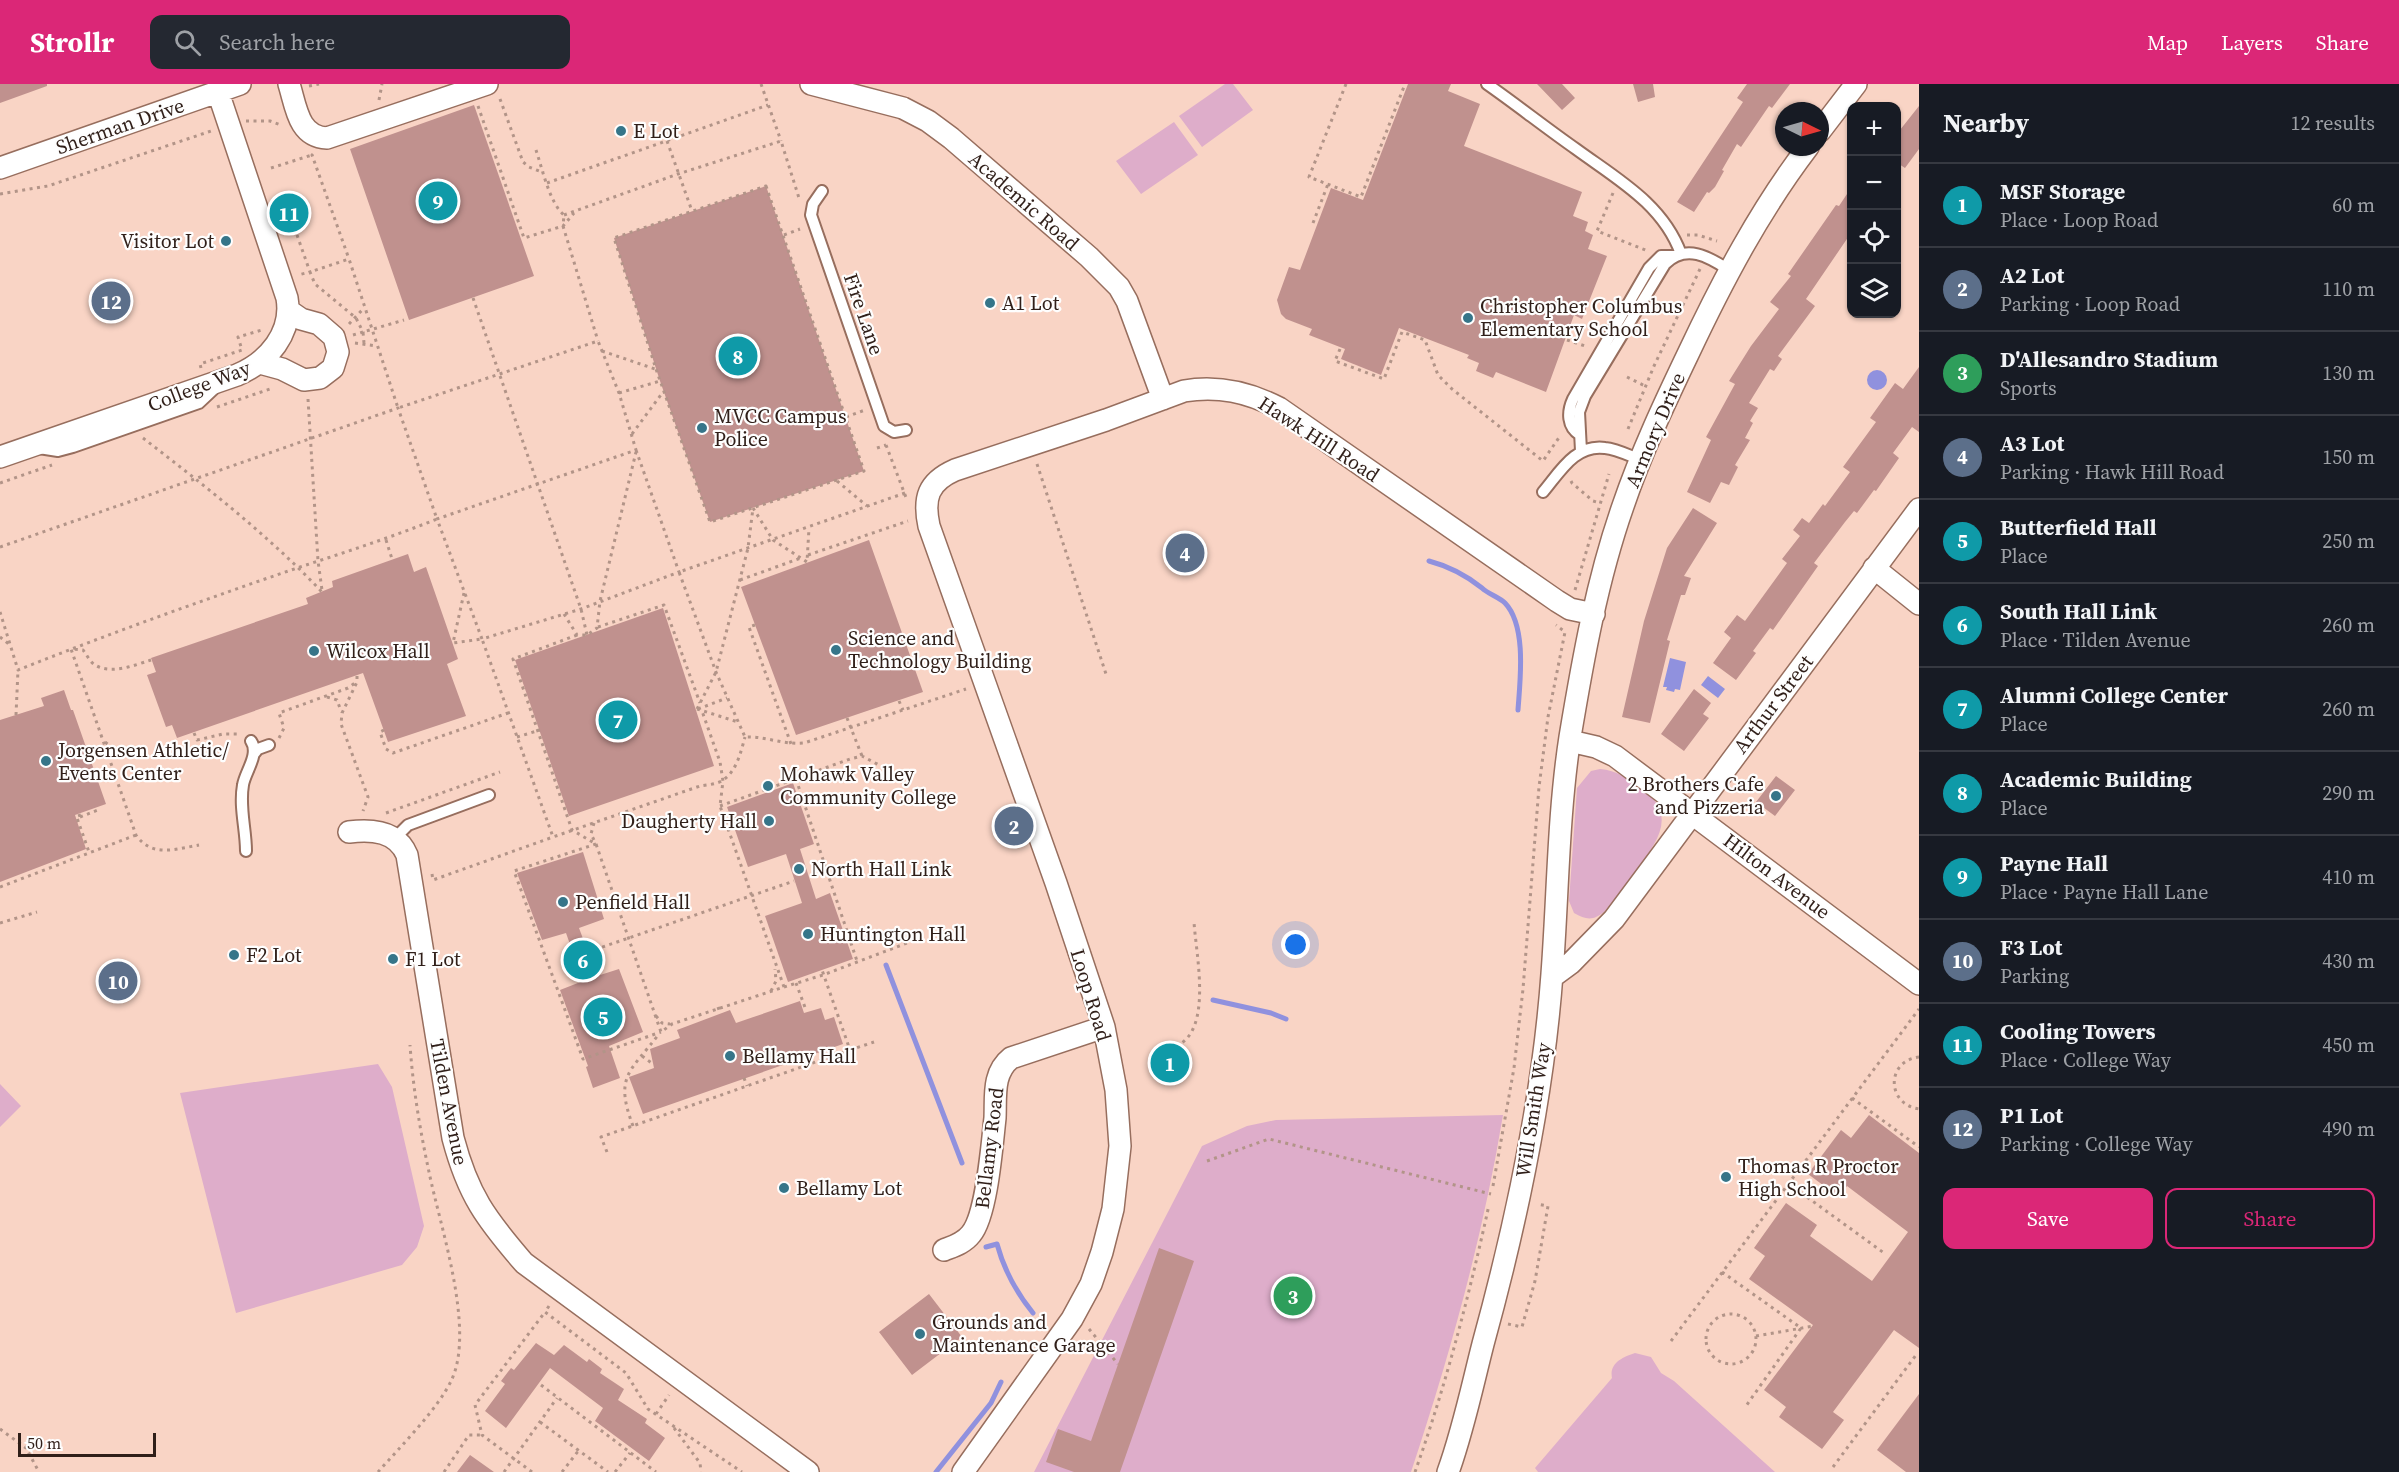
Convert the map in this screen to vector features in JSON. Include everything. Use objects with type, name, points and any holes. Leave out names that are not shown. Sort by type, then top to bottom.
[{"type":"street","name":"Sherman Drive","points":[[0,168],[240,84]]},
{"type":"street","points":[[289,84],[304,129],[313,135],[327,138],[486,93]]},
{"type":"street","name":"Academic Road","points":[[811,84],[889,103],[928,122],[951,138],[1089,256],[1119,287],[1127,301],[1163,399]]},
{"type":"street","points":[[1829,119],[1856,84]]},
{"type":"street","name":"College Way","points":[[0,457],[213,377],[260,363],[282,335],[288,310],[282,282],[218,92]]},
{"type":"street","name":"Armory Drive","points":[[1570,741],[1593,614],[1623,505],[1660,411],[1729,270],[1801,156]]},
{"type":"street","points":[[260,363],[282,369],[304,380],[320,378],[333,368],[338,352],[334,337],[319,324],[301,319],[288,310]]},
{"type":"street","name":"Hawk Hill Road","points":[[917,501],[936,482],[955,470],[1096,424],[1184,391],[1212,388],[1247,393],[1279,408],[1557,601],[1570,609],[1593,614]]},
{"type":"street","name":"Loop Road","points":[[917,501],[927,517],[1056,883],[1104,1027],[1116,1090],[1120,1146],[1113,1209],[1091,1284],[1072,1319],[963,1472]]},
{"type":"street","name":"Arthur Street","points":[[1552,976],[1571,963],[1614,919],[1919,509]]},
{"type":"street","points":[[1874,568],[1919,604]]},
{"type":"street","name":"Hilton Avenue","points":[[1570,741],[1606,751],[1693,813],[1919,984]]},
{"type":"street","name":"Will Smith Way","points":[[1448,1472],[1490,1321],[1518,1201],[1536,1104],[1552,976],[1559,846],[1570,741]]},
{"type":"street","points":[[354,825],[380,832],[397,841]]},
{"type":"street","name":"Tilden Avenue","points":[[397,841],[405,850],[409,861],[443,1084],[460,1167],[471,1192],[491,1225],[524,1263],[808,1472]]},
{"type":"street","name":"Bellamy Road","points":[[944,1250],[968,1238],[980,1220],[991,1148],[996,1085],[1002,1067],[1011,1058],[1104,1027]]},
{"type":"lane","points":[[1487,84],[1623,182],[1647,202],[1665,221],[1678,255]]},
{"type":"lane","name":"Fire Lane","points":[[822,192],[813,204],[812,215],[884,426],[894,432],[906,430]]},
{"type":"lane","points":[[1581,452],[1579,412],[1585,396],[1665,264],[1678,255],[1690,253],[1707,256],[1729,270]]},
{"type":"lane","points":[[1543,492],[1570,459],[1581,452],[1606,448],[1641,460]]},
{"type":"lane","points":[[251,741],[254,754]]},
{"type":"lane","points":[[246,851],[242,791],[245,775],[254,754],[271,742]]},
{"type":"lane","points":[[397,841],[400,832],[408,825],[489,795]]},
{"type":"path","points":[[761,84],[782,141],[801,205]]},
{"type":"path","points":[[1346,84],[1309,177],[1361,196],[1405,84]]},
{"type":"path","points":[[486,93],[500,97],[523,162],[544,173]]},
{"type":"path","points":[[486,93],[524,238],[563,226],[576,211]]},
{"type":"path","points":[[547,183],[768,105]]},
{"type":"path","points":[[240,122],[270,121],[286,128]]},
{"type":"path","points":[[0,194],[57,184],[214,130]]},
{"type":"path","points":[[666,141],[692,211]]},
{"type":"path","points":[[564,215],[678,174],[782,141]]},
{"type":"path","points":[[536,150],[559,211],[564,215]]},
{"type":"path","points":[[271,168],[318,151]]},
{"type":"path","points":[[312,155],[437,519],[553,837]]},
{"type":"path","points":[[1313,223],[1328,184]]},
{"type":"path","points":[[766,186],[864,471],[710,522],[663,391],[614,238],[692,211],[766,186]]},
{"type":"path","points":[[1615,188],[1597,231],[1652,252],[1647,257]]},
{"type":"path","points":[[431,871],[433,880],[700,786],[723,781],[734,768],[741,754],[745,737],[716,672],[636,450],[619,393],[598,341],[563,226],[564,215]]},
{"type":"path","points":[[783,235],[807,226]]},
{"type":"path","points":[[297,235],[315,284],[356,318],[363,332],[364,343],[377,346]]},
{"type":"path","points":[[1682,235],[1698,235],[1717,241]]},
{"type":"path","points":[[296,276],[349,259]]},
{"type":"path","points":[[1628,429],[1645,386],[1701,267]]},
{"type":"path","points":[[473,298],[581,609],[587,635]]},
{"type":"path","points":[[345,328],[364,308]]},
{"type":"path","points":[[349,336],[373,331],[404,320]]},
{"type":"path","points":[[213,377],[200,364],[242,350],[238,337],[257,330],[267,331]]},
{"type":"path","points":[[1340,349],[1335,361],[1384,379],[1402,332],[1425,340],[1438,375],[1452,389],[1544,461],[1549,462]]},
{"type":"path","points":[[1567,340],[1592,349]]},
{"type":"path","points":[[0,547],[310,438],[598,341]]},
{"type":"path","points":[[602,351],[656,369]]},
{"type":"path","points":[[1627,377],[1645,386]]},
{"type":"path","points":[[619,393],[660,381]]},
{"type":"path","points":[[632,434],[663,391]]},
{"type":"path","points":[[139,435],[196,479],[299,568],[322,592],[308,395]]},
{"type":"path","points":[[846,417],[873,408]]},
{"type":"path","points":[[1544,461],[1560,439],[1561,432]]},
{"type":"path","points":[[883,436],[905,493],[917,501]]},
{"type":"path","points":[[877,448],[886,445]]},
{"type":"path","points":[[18,670],[318,561],[386,540],[437,519],[636,450]]},
{"type":"path","points":[[597,628],[600,601],[636,450]]},
{"type":"path","points":[[0,483],[54,465]]},
{"type":"path","points":[[1038,465],[1106,674]]},
{"type":"path","points":[[1575,590],[1610,474]]},
{"type":"path","points":[[1571,478],[1572,483],[1593,501],[1600,503]]},
{"type":"path","points":[[837,481],[867,506]]},
{"type":"path","points":[[464,591],[453,643],[482,639],[581,609],[905,493]]},
{"type":"path","points":[[753,508],[773,540],[807,562],[810,528]]},
{"type":"path","points":[[697,709],[716,672],[748,548],[753,508]]},
{"type":"path","points":[[808,555],[913,519]]},
{"type":"path","points":[[386,540],[392,560]]},
{"type":"path","points":[[740,580],[801,558]]},
{"type":"path","points":[[596,844],[572,830],[513,659],[577,635],[587,635],[597,628],[664,604],[699,704]]},
{"type":"path","points":[[0,612],[18,670],[16,715]]},
{"type":"path","points":[[564,614],[577,635]]},
{"type":"path","points":[[755,625],[749,627],[791,744]]},
{"type":"path","points":[[1493,1186],[1514,1068],[1523,989],[1539,787],[1550,706],[1565,632],[1556,625]]},
{"type":"path","points":[[0,637],[11,646]]},
{"type":"path","points":[[71,649],[83,650],[92,663],[103,667],[126,668],[151,660]]},
{"type":"path","points":[[71,649],[136,836],[148,848],[160,851],[199,845]]},
{"type":"path","points":[[354,825],[368,797],[341,724],[342,713],[357,682],[357,676]]},
{"type":"path","points":[[769,683],[776,681]]},
{"type":"path","points":[[271,742],[283,734],[284,728],[279,713],[348,688],[357,682]]},
{"type":"path","points":[[745,737],[757,736],[791,744],[804,743],[970,688]]},
{"type":"path","points":[[320,697],[331,696],[337,700],[342,713]]},
{"type":"path","points":[[697,709],[727,698]]},
{"type":"path","points":[[899,700],[903,710]]},
{"type":"path","points":[[697,709],[738,722]]},
{"type":"path","points":[[702,711],[720,762],[723,781],[720,806],[784,987]]},
{"type":"path","points":[[384,730],[380,732],[386,749],[393,753],[508,713]]},
{"type":"path","points":[[847,718],[862,756],[881,766]]},
{"type":"path","points":[[517,737],[538,730]]},
{"type":"path","points":[[194,733],[197,740],[223,734],[242,734]]},
{"type":"path","points":[[104,741],[116,751],[126,754],[135,752]]},
{"type":"path","points":[[720,806],[862,756]]},
{"type":"path","points":[[379,815],[500,772]]},
{"type":"path","points":[[796,779],[857,961]]},
{"type":"path","points":[[89,853],[77,818],[98,810]]},
{"type":"path","points":[[594,823],[591,834],[661,1032]]},
{"type":"path","points":[[0,887],[136,836]]},
{"type":"path","points":[[596,844],[514,870],[583,1059],[661,1032]]},
{"type":"path","points":[[38,868],[39,873]]},
{"type":"path","points":[[588,952],[751,897],[794,880]]},
{"type":"path","points":[[0,923],[37,912]]},
{"type":"path","points":[[1176,1047],[1188,1039],[1197,1023],[1199,1002],[1194,922]]},
{"type":"path","points":[[633,1126],[626,1107],[624,1084],[628,1075],[661,1032],[672,1024],[915,940]]},
{"type":"path","points":[[771,991],[776,981],[775,964]]},
{"type":"path","points":[[822,972],[850,1050]]},
{"type":"path","points":[[796,983],[806,1010]]},
{"type":"path","points":[[718,1007],[720,1013]]},
{"type":"path","points":[[1671,1341],[1919,1009]]},
{"type":"path","points":[[654,1013],[662,1023],[672,1024]]},
{"type":"path","points":[[607,1152],[601,1137],[874,1042]]},
{"type":"path","points":[[378,1472],[422,1421],[452,1380],[458,1360],[457,1296],[429,1173],[414,1093],[410,1045]]},
{"type":"path","points":[[642,1056],[654,1064]]},
{"type":"path","points":[[1919,1057],[1907,1060],[1900,1065],[1894,1081],[1898,1097],[1912,1108],[1919,1109]]},
{"type":"path","points":[[744,1078],[747,1086]]},
{"type":"path","points":[[1852,1098],[1919,1147]]},
{"type":"path","points":[[1207,1161],[1269,1139],[1491,1194]]},
{"type":"path","points":[[1788,1184],[1884,1253]]},
{"type":"path","points":[[1415,1472],[1463,1316],[1489,1205]]},
{"type":"path","points":[[1501,1322],[1522,1327],[1535,1281],[1548,1206]]},
{"type":"path","points":[[1722,1272],[1801,1328]]},
{"type":"path","points":[[482,1435],[475,1405],[561,1290]]},
{"type":"path","points":[[545,1312],[626,1373],[648,1409],[742,1472]]},
{"type":"path","points":[[1727,1314],[1743,1317],[1754,1329],[1756,1336],[1752,1353],[1747,1359],[1732,1364],[1716,1359],[1707,1346],[1706,1337],[1712,1322],[1727,1314]]},
{"type":"path","points":[[1086,1325],[1118,1364]]},
{"type":"path","points":[[1756,1336],[1814,1326]]},
{"type":"path","points":[[1746,1406],[1801,1328]]},
{"type":"path","points":[[1833,1467],[1916,1354]]},
{"type":"path","points":[[541,1385],[656,1472]]},
{"type":"path","points":[[656,1414],[675,1386]]},
{"type":"path","points":[[504,1472],[557,1398]]},
{"type":"path","points":[[540,1422],[608,1472]]},
{"type":"path","points":[[672,1425],[700,1463],[701,1472]]},
{"type":"path","points":[[0,1429],[26,1448],[39,1472]]},
{"type":"path","points":[[444,1472],[469,1435],[482,1435],[532,1472]]},
{"type":"path","points":[[562,1472],[579,1450]]},
{"type":"path","points":[[615,1472],[630,1452]]},
{"type":"shaded area","points":[[1225,84],[1233,84],[1253,110],[1202,147],[1179,116]]},
{"type":"shaded area","points":[[1174,122],[1198,155],[1141,194],[1116,161]]},
{"type":"shaded area","points":[[1600,769],[1617,773],[1653,798],[1662,818],[1661,829],[1651,849],[1605,911],[1597,917],[1586,918],[1574,913],[1569,901],[1577,788],[1591,771]]},
{"type":"shaded area","points":[[378,1064],[392,1087],[424,1226],[417,1247],[402,1265],[236,1313],[180,1093]]},
{"type":"shaded area","points":[[0,1084],[21,1106],[0,1127]]},
{"type":"shaded area","points":[[1503,1115],[1486,1205],[1464,1295],[1411,1472],[1034,1472],[1202,1146],[1247,1126],[1276,1120]]},
{"type":"shaded area","points":[[1635,1353],[1651,1357],[1661,1373],[1674,1381],[1775,1472],[1538,1472],[1535,1468],[1612,1378],[1615,1365]]},
{"type":"water","points":[[1877,370],[1884,373],[1887,380],[1884,387],[1877,390],[1870,387],[1867,380],[1870,373]]},
{"type":"water","points":[[1670,658],[1686,662],[1680,690],[1675,689],[1674,692],[1663,687]]},
{"type":"water","points":[[1708,676],[1725,689],[1718,698],[1701,685]]},
{"type":"building","points":[[0,84],[47,84],[47,86],[0,103]]},
{"type":"building","points":[[1408,84],[1451,84],[1448,91],[1480,104],[1464,146],[1582,192],[1573,216],[1588,222],[1585,231],[1593,235],[1588,249],[1607,256],[1582,319],[1574,315],[1546,392],[1496,372],[1493,378],[1476,371],[1479,363],[1467,358],[1469,355],[1399,328],[1381,375],[1341,359],[1345,349],[1309,335],[1312,329],[1286,319],[1281,314],[1277,300],[1289,267],[1300,270],[1331,188],[1363,200]]},
{"type":"building","points":[[1537,84],[1562,84],[1575,98],[1562,110]]},
{"type":"building","points":[[1633,84],[1653,84],[1655,97],[1638,102]]},
{"type":"building","points":[[1747,84],[1790,84],[1772,108],[1769,106],[1741,147],[1737,144],[1715,187],[1709,193],[1707,192],[1694,212],[1677,202],[1743,102],[1737,98]]},
{"type":"building","points":[[474,105],[534,276],[409,320],[350,149]]},
{"type":"building","points":[[1919,106],[1919,149],[1905,168],[1901,165],[1901,129]]},
{"type":"building","points":[[766,186],[864,471],[710,522],[660,381],[614,238]]},
{"type":"building","points":[[1847,194],[1847,239],[1806,299],[1815,306],[1778,356],[1782,359],[1774,371],[1770,369],[1749,403],[1758,408],[1750,421],[1753,423],[1745,438],[1750,440],[1735,465],[1738,467],[1729,485],[1721,482],[1710,503],[1687,492],[1711,440],[1706,437],[1735,384],[1729,381],[1751,346],[1779,309],[1770,302],[1791,276],[1788,274],[1836,205],[1839,206]]},
{"type":"building","points":[[293,195],[303,225],[285,231],[274,201]]},
{"type":"building","points":[[1919,367],[1919,432],[1912,427],[1893,453],[1899,458],[1876,491],[1874,490],[1857,513],[1854,511],[1814,563],[1818,566],[1773,630],[1770,628],[1753,651],[1756,653],[1736,680],[1713,663],[1731,638],[1724,632],[1737,615],[1745,621],[1787,563],[1782,559],[1800,536],[1793,530],[1802,518],[1809,523],[1823,504],[1825,506],[1850,472],[1843,467],[1876,422],[1870,418],[1895,383],[1903,389]]},
{"type":"building","points":[[1693,508],[1717,523],[1684,576],[1691,578],[1685,595],[1681,595],[1667,640],[1670,641],[1650,723],[1622,717],[1644,621],[1667,548]]},
{"type":"building","name":"Science and Technology Building","points":[[869,540],[923,692],[796,735],[741,587]]},
{"type":"building","name":"Wilcox Hall","points":[[408,554],[414,572],[426,567],[458,659],[447,664],[466,716],[388,742],[363,673],[177,738],[172,725],[166,727],[147,675],[156,672],[151,658],[308,604],[306,598],[333,587],[332,581]]},
{"type":"building","points":[[663,608],[714,766],[569,816],[515,660]]},
{"type":"building","points":[[1694,689],[1711,703],[1703,714],[1709,718],[1684,751],[1661,734]]},
{"type":"building","name":"Jorgensen Athletic/ Events Center","points":[[64,690],[106,804],[75,815],[86,849],[0,882],[0,720],[44,706],[41,698]]},
{"type":"building","points":[[1776,776],[1795,790],[1775,816],[1756,802]]},
{"type":"building","points":[[793,783],[814,844],[800,849],[816,899],[830,893],[853,959],[788,982],[765,916],[802,903],[786,854],[748,867],[727,807]]},
{"type":"building","points":[[583,852],[604,919],[579,928],[597,976],[619,969],[643,1032],[609,1046],[620,1078],[593,1088],[586,1067],[588,1066],[560,990],[583,981],[566,933],[542,940],[517,873]]},
{"type":"building","name":"Bellamy Hall","points":[[800,1001],[804,1013],[821,1008],[825,1020],[834,1017],[843,1044],[643,1114],[629,1077],[654,1068],[650,1049],[680,1038],[677,1030],[730,1010],[736,1023]]},
{"type":"building","points":[[1184,1050],[1190,1066],[1155,1076],[1152,1060]]},
{"type":"building","points":[[1869,1115],[1919,1153],[1919,1348],[1894,1330],[1833,1412],[1844,1420],[1822,1449],[1779,1417],[1786,1407],[1764,1390],[1813,1325],[1749,1279],[1765,1256],[1754,1248],[1786,1203],[1817,1225],[1810,1236],[1872,1281],[1908,1232],[1847,1186],[1839,1197],[1808,1174],[1841,1130],[1851,1138]]},
{"type":"building","points":[[1159,1248],[1194,1261],[1120,1472],[1074,1472],[1046,1462],[1058,1429],[1091,1441]]},
{"type":"building","name":"Grounds and Maintenance Garage","points":[[929,1294],[962,1337],[912,1375],[879,1332]]},
{"type":"building","points":[[536,1343],[554,1355],[564,1345],[587,1362],[589,1359],[602,1369],[600,1373],[624,1389],[618,1400],[647,1419],[645,1423],[665,1438],[649,1461],[595,1421],[603,1408],[550,1368],[506,1428],[485,1411],[505,1384],[501,1381],[511,1368],[514,1370]]},
{"type":"building","points":[[1919,1394],[1919,1472],[1906,1472],[1877,1450]]},
{"type":"building","points":[[470,1455],[494,1472],[457,1472]]},
{"type":"waterway","points":[[1429,561],[1470,579],[1503,601],[1512,613],[1517,625],[1520,654],[1518,710]]},
{"type":"waterway","points":[[886,965],[962,1163]]},
{"type":"waterway","points":[[1213,1000],[1271,1013],[1286,1019]]},
{"type":"waterway","points":[[986,1247],[997,1244],[1011,1280],[1033,1313]]},
{"type":"waterway","points":[[936,1472],[991,1403],[1001,1382]]},
{"type":"place","name":"E Lot","points":[[621,131]]},
{"type":"place","name":"Payne Hall","points":[[438,201]]},
{"type":"place","name":"Cooling Towers","points":[[289,213]]},
{"type":"place","name":"Visitor Lot","points":[[226,241]]},
{"type":"place","name":"P1 Lot","points":[[111,301]]},
{"type":"place","name":"A1 Lot","points":[[990,303]]},
{"type":"place","name":"Christopher Columbus Elementary School","points":[[1468,318]]},
{"type":"place","name":"Academic Building","points":[[738,356]]},
{"type":"place","name":"MVCC Campus Police","points":[[702,428]]},
{"type":"place","name":"A3 Lot","points":[[1185,553]]},
{"type":"place","name":"Science and Technology Building","points":[[836,650]]},
{"type":"place","name":"Wilcox Hall","points":[[314,651]]},
{"type":"place","name":"Alumni College Center","points":[[618,720]]},
{"type":"place","name":"Jorgensen Athletic/ Events Center","points":[[46,761]]},
{"type":"place","name":"Mohawk Valley Community College","points":[[768,786]]},
{"type":"place","name":"2 Brothers Cafe and Pizzeria","points":[[1776,796]]},
{"type":"place","name":"Daugherty Hall","points":[[769,821]]},
{"type":"place","name":"A2 Lot","points":[[1014,826]]},
{"type":"place","name":"North Hall Link","points":[[799,869]]},
{"type":"place","name":"Penfield Hall","points":[[563,902]]},
{"type":"place","name":"Huntington Hall","points":[[808,934]]},
{"type":"place","name":"F2 Lot","points":[[234,955]]},
{"type":"place","name":"F1 Lot","points":[[393,959]]},
{"type":"place","name":"South Hall Link","points":[[583,960]]},
{"type":"place","name":"F3 Lot","points":[[118,981]]},
{"type":"place","name":"Butterfield Hall","points":[[603,1017]]},
{"type":"place","name":"Bellamy Hall","points":[[730,1056]]},
{"type":"place","name":"MSF Storage","points":[[1170,1063]]},
{"type":"place","name":"Thomas R Proctor High School","points":[[1726,1177]]},
{"type":"place","name":"Bellamy Lot","points":[[784,1188]]},
{"type":"place","name":"D'Allesandro Stadium","points":[[1293,1296]]},
{"type":"place","name":"Grounds and Maintenance Garage","points":[[920,1334]]}]
